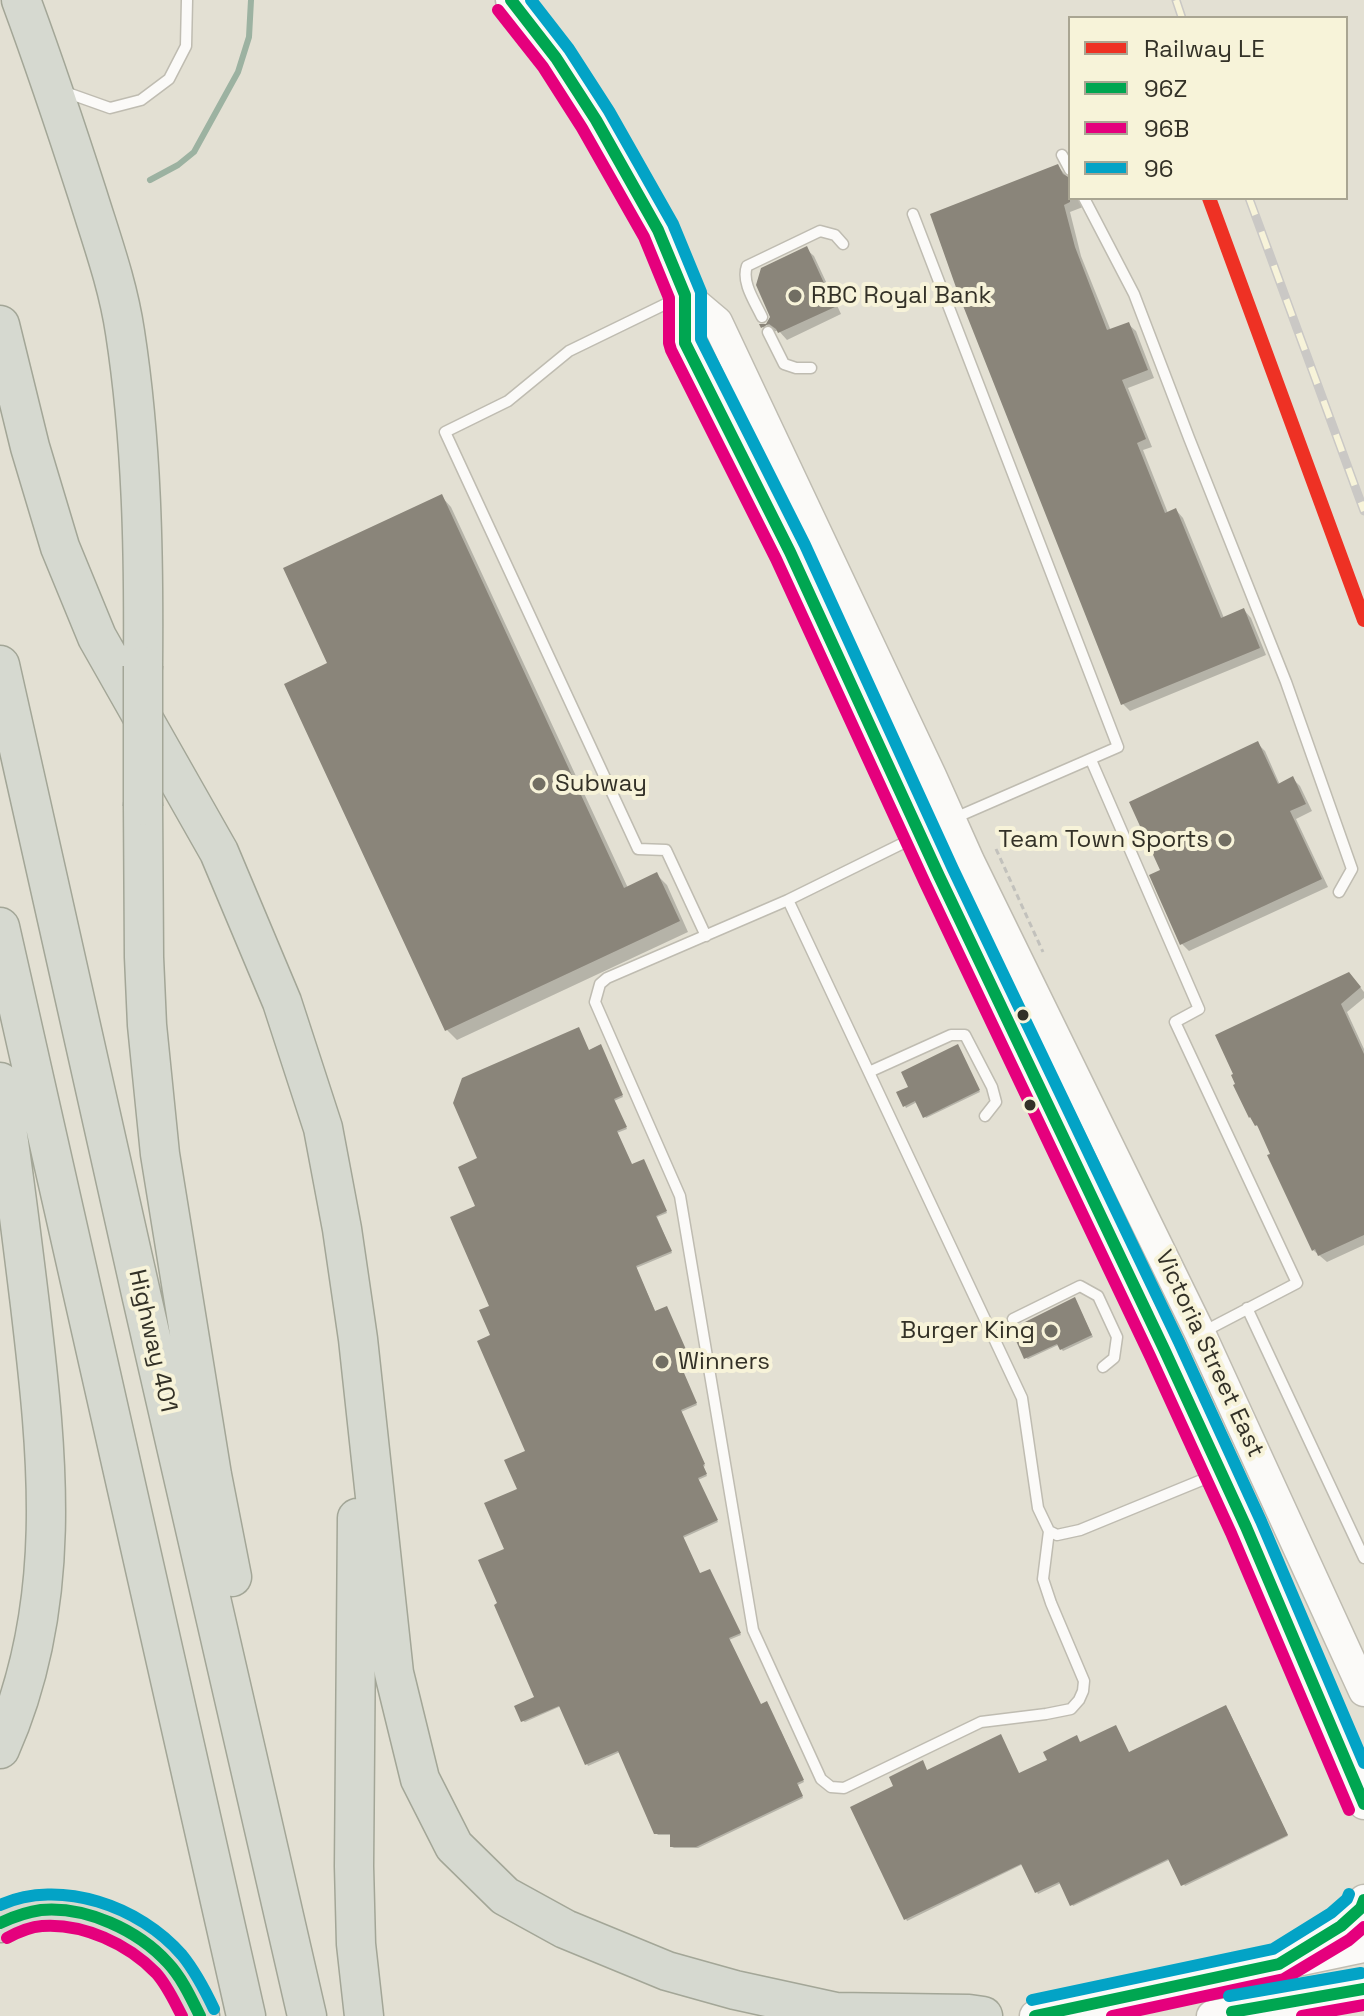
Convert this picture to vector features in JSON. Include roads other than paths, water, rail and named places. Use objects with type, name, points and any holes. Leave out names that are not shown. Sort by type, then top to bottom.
[{"type":"highway","points":[[21,0],[53,88],[113,276],[125,331],[140,459],[144,585],[144,957],[147,1025],[160,1154],[212,1475],[269,1766],[293,1951]]},
{"type":"highway","points":[[0,325],[30,447],[60,547],[97,637],[219,852],[282,1002],[323,1128],[358,1339],[394,1673],[420,1779],[454,1846],[505,1896],[565,1929],[667,1971],[735,1990],[836,2012],[983,2016]]},
{"type":"highway","name":"Highway 401","points":[[0,665],[307,2016]]},
{"type":"highway","points":[[0,927],[246,2016]]},
{"type":"highway","points":[[0,1082],[43,1414],[47,1514],[44,1579],[34,1638],[0,1749]]},
{"type":"highway","points":[[358,1339],[354,1866],[356,1944],[364,2016]]},
{"type":"highway","points":[[0,1923],[19,1914],[46,1909],[80,1914],[130,1932],[169,1964],[200,2016]]},
{"type":"main road","name":"Victoria Street East","points":[[511,0],[556,58],[596,120],[658,230],[685,295],[685,343],[790,552],[939,876],[1164,1349],[1246,1527],[1364,1804]]},
{"type":"main road","name":"Victoria Street East","points":[[685,295],[717,322],[950,820],[1200,1333],[1364,1691]]},
{"type":"main road","points":[[1220,1472],[1234,1471],[1245,1478],[1296,1586],[1321,1594]]},
{"type":"main road","points":[[1279,1964],[1341,1926],[1361,1908],[1364,1900]]},
{"type":"main road","points":[[1035,2016],[1364,1947]]},
{"type":"main road","points":[[1212,2016],[1364,1989]]},
{"type":"main road","points":[[1297,2001],[1364,2007]]},
{"type":"lane","points":[[53,88],[110,108],[141,100],[169,79],[186,46],[187,0]]},
{"type":"lane","points":[[1062,155],[1068,166]]},
{"type":"lane","points":[[1085,200],[1134,294],[1286,682],[1352,869],[1339,892]]},
{"type":"lane","points":[[788,900],[1022,1398],[1038,1508],[1049,1531],[1043,1579],[1084,1681],[1079,1700],[1071,1709],[981,1722],[844,1788],[831,1787],[821,1779],[753,1630],[680,1196],[595,1002],[600,984],[607,978],[788,900],[950,820],[1118,747],[913,214]]},
{"type":"lane","points":[[762,317],[745,281],[744,270],[747,266],[820,231],[835,235],[843,244]]},
{"type":"lane","points":[[685,295],[569,351],[508,401],[445,432],[638,849],[666,850],[706,936]]},
{"type":"lane","points":[[768,332],[784,364],[811,368]]},
{"type":"lane","points":[[1091,760],[1199,1009],[1175,1022],[1297,1283],[1200,1333]]},
{"type":"lane","points":[[869,1072],[951,1035],[965,1035],[992,1087],[996,1102],[985,1116]]},
{"type":"lane","points":[[1013,1319],[1080,1286],[1098,1296],[1117,1337],[1114,1358],[1103,1367]]},
{"type":"lane","points":[[1247,1308],[1364,1558]]},
{"type":"lane","points":[[1049,1531],[1057,1535],[1080,1530],[1220,1472]]},
{"type":"waterway","points":[[150,180],[194,152],[238,72],[249,37],[251,0]]},
{"type":"railway","points":[[1176,0],[1181,16]]},
{"type":"railway","points":[[1250,200],[1364,511]]},
{"type":"rail line","name":"LE","points":[[1210,200],[1364,620]]},
{"type":"place","name":"RBC Royal Bank","points":[[795,296]]},
{"type":"place","name":"Subway","points":[[539,784]]},
{"type":"place","name":"Team Town Sports","points":[[1225,840]]},
{"type":"place","name":"Burger King","points":[[1051,1331]]},
{"type":"place","name":"Winners","points":[[662,1362]]}]
